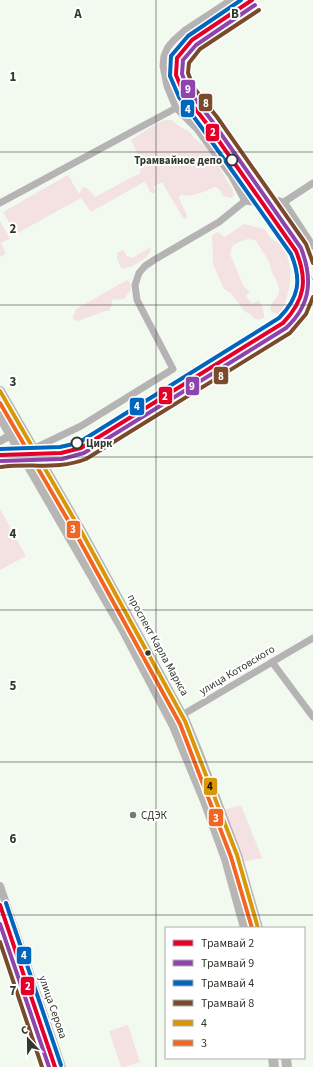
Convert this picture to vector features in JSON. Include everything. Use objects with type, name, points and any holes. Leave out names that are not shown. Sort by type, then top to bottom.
[{"type":"main road","name":"проспект Карла Маркса","points":[[0,390],[81,531],[182,715],[237,855],[258,927]]},
{"type":"main road","points":[[0,416],[123,629],[172,721],[226,859],[245,927]]},
{"type":"street","points":[[231,0],[184,31],[168,47],[164,56],[163,66],[167,86],[176,108],[197,129],[232,177],[245,201]]},
{"type":"street","points":[[0,203],[176,108]]},
{"type":"street","points":[[284,202],[313,183]]},
{"type":"street","points":[[0,462],[33,449],[81,426],[173,369],[138,300],[135,285],[139,273],[150,263],[219,222],[245,201],[276,200],[284,202],[313,246]]},
{"type":"street","points":[[0,441],[11,435]]},
{"type":"street","name":"улица Котовского","points":[[172,721],[313,638]]},
{"type":"street","points":[[272,662],[313,717]]},
{"type":"street","name":"улица Серова","points":[[0,886],[62,1067]]},
{"type":"shaded area","points":[[165,120],[172,120],[180,127],[190,132],[196,140],[209,150],[232,188],[234,196],[231,198],[223,196],[219,189],[215,187],[194,195],[181,195],[179,198],[187,215],[186,219],[183,218],[162,182],[153,187],[156,192],[153,194],[144,182],[91,212],[81,198],[16,234],[3,212],[68,175],[79,194],[83,187],[87,188],[95,197],[138,174],[139,175],[141,171],[140,162],[131,140],[154,125]]},
{"type":"shaded area","points":[[0,221],[10,239],[1,243],[6,253],[0,257]]},
{"type":"shaded area","points":[[244,224],[265,229],[271,238],[282,246],[289,262],[289,287],[282,312],[279,314],[272,312],[271,309],[271,306],[279,291],[278,284],[267,259],[256,241],[241,241],[232,246],[230,254],[244,287],[250,292],[246,296],[252,304],[258,300],[262,306],[264,318],[259,320],[253,318],[244,311],[231,293],[224,289],[213,264],[212,236],[218,232],[225,237]]},
{"type":"shaded area","points":[[151,247],[148,255],[144,259],[130,267],[122,269],[117,259],[117,253],[123,250],[127,256],[132,258]]},
{"type":"shaded area","points":[[127,280],[130,282],[131,289],[124,299],[112,300],[109,311],[105,311],[78,321],[74,320],[73,317],[76,309]]},
{"type":"shaded area","points":[[0,509],[26,556],[0,570]]},
{"type":"shaded area","points":[[241,805],[262,858],[242,862],[223,810]]},
{"type":"shaded area","points":[[128,1025],[140,1062],[121,1067],[109,1031]]},
{"type":"tram line","name":"4","points":[[0,449],[60,447],[78,443],[279,318],[291,303],[297,288],[297,272],[291,254],[179,97],[170,76],[171,56],[188,36],[241,0]]},
{"type":"tram line","name":"2","points":[[0,455],[61,453],[81,448],[283,323],[296,306],[300,298],[303,280],[300,261],[296,251],[207,124],[184,94],[176,75],[177,58],[192,40],[252,0]]},
{"type":"tram line","name":"9","points":[[1,461],[62,459],[84,453],[286,328],[301,310],[305,301],[308,281],[305,259],[301,248],[212,121],[189,91],[182,74],[183,60],[196,45],[255,5]]},
{"type":"tram line","name":"8","points":[[259,10],[200,49],[189,63],[188,73],[194,88],[217,117],[306,244],[313,263]]},
{"type":"tram line","points":[[289,249],[305,266],[313,280]]},
{"type":"tram line","name":"8","points":[[1,467],[65,464],[86,459],[290,333],[306,314],[313,297]]},
{"type":"tram line","points":[[199,387],[234,353]]},
{"type":"tram line","points":[[120,424],[128,421],[140,420]]},
{"type":"tram line","points":[[88,438],[110,429]]},
{"type":"tram line","name":"4","points":[[6,903],[61,1065]]},
{"type":"tram line","name":"2","points":[[0,905],[55,1067]]},
{"type":"tram line","name":"9","points":[[0,924],[49,1067]]},
{"type":"tram line","name":"8","points":[[0,942],[42,1067]]},
{"type":"transit line","name":"4","points":[[0,391],[81,531],[185,721],[237,855],[258,927]]},
{"type":"transit line","name":"3","points":[[0,403],[76,534],[180,724],[231,857],[252,927]]},
{"type":"place","name":"Трамвайное депо","points":[[232,160]]},
{"type":"place","name":"Цирк","points":[[77,443]]},
{"type":"place","name":"СДЭК","points":[[133,815]]}]
